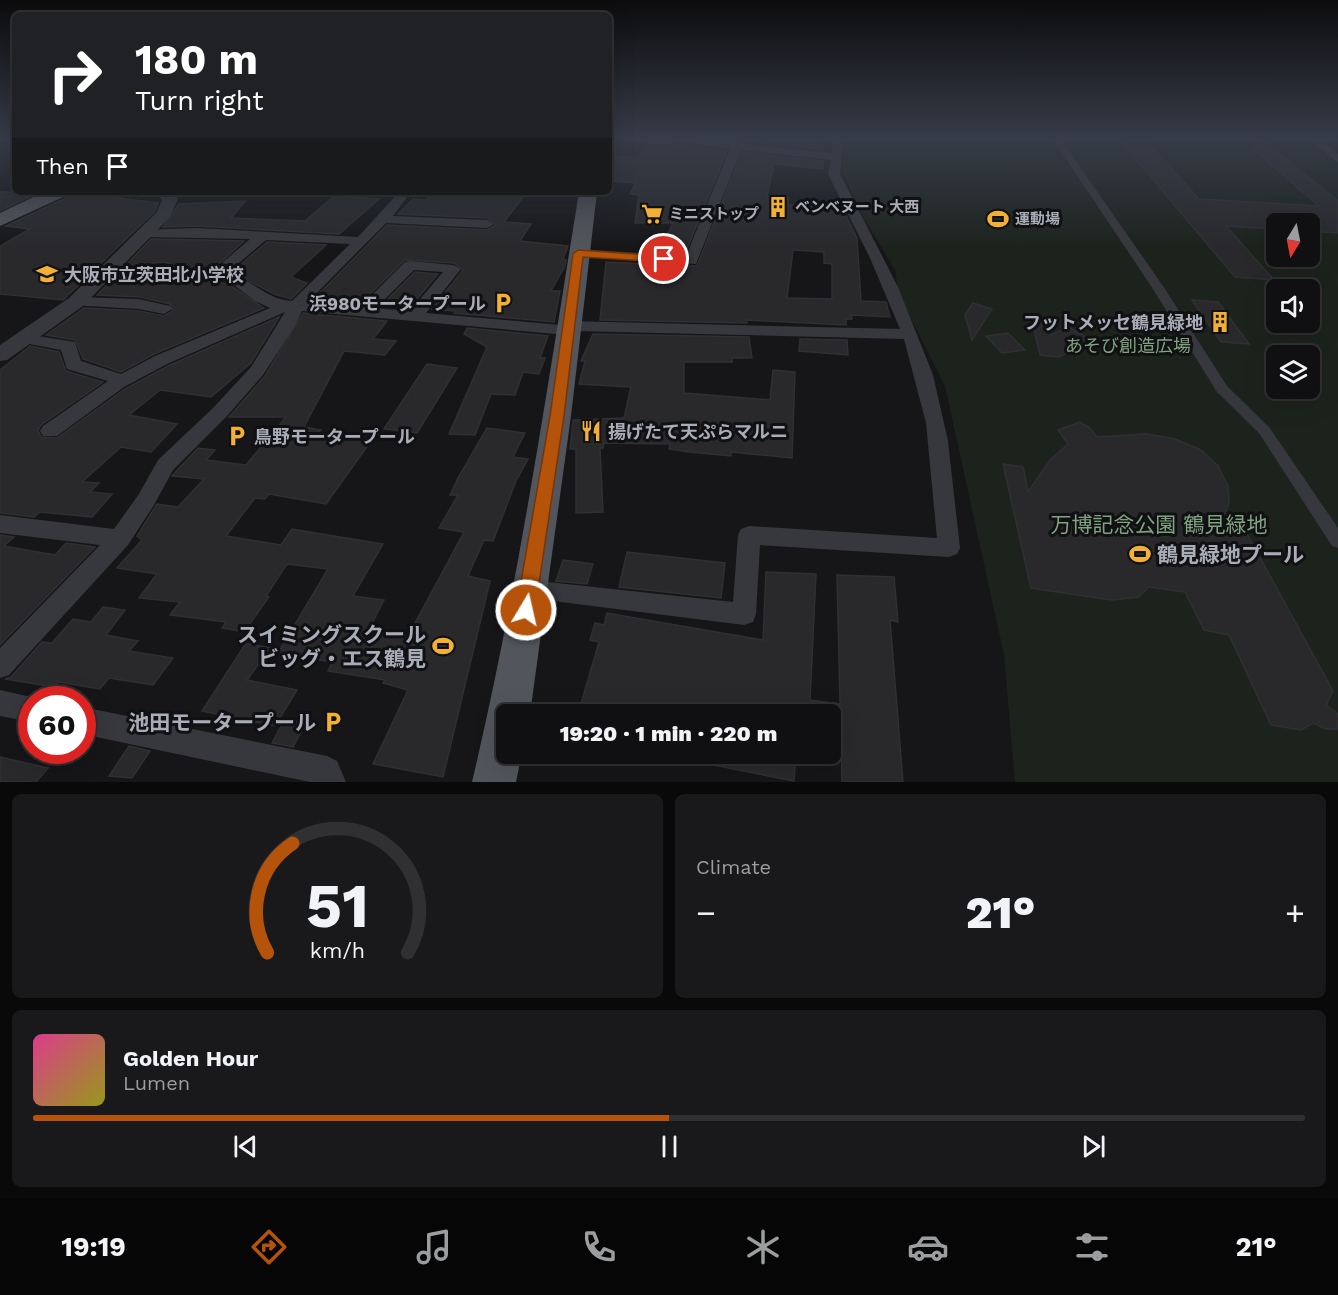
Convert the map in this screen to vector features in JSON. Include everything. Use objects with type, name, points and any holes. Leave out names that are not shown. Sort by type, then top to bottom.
[{"type":"main road","points":[[0,220],[53,195]]},
{"type":"main road","points":[[510,704],[557,416],[588,195]]},
{"type":"main road","points":[[494,782],[498,764]]},
{"type":"street","points":[[578,254],[691,261],[726,174]]},
{"type":"street","points":[[529,590],[744,614],[749,536],[949,548],[932,408],[884,268],[834,174]]},
{"type":"street","points":[[1081,174],[1159,289],[1222,389],[1264,430],[1338,541]]},
{"type":"street","points":[[0,356],[76,302],[164,214],[170,199],[167,195]]},
{"type":"street","points":[[51,431],[123,381],[161,360],[293,306],[362,241],[403,195]]},
{"type":"street","points":[[383,219],[487,224]]},
{"type":"street","points":[[146,233],[197,232],[362,241]]},
{"type":"street","points":[[261,237],[215,275],[236,279],[260,298],[293,306],[568,328],[908,334]]},
{"type":"street","points":[[364,312],[410,265],[454,269],[415,316]]},
{"type":"street","points":[[106,273],[166,268]]},
{"type":"street","points":[[76,302],[139,304],[164,309]]},
{"type":"street","points":[[0,666],[120,539],[147,500],[165,465],[220,412],[257,371],[286,326],[293,306]]},
{"type":"street","points":[[25,339],[69,346],[73,365],[93,369],[123,381]]},
{"type":"street","points":[[0,524],[120,539]]},
{"type":"street","points":[[0,703],[18,707]]},
{"type":"street","points":[[96,723],[327,771],[331,782]]},
{"type":"green space","name":"万博記念公園 鶴見緑地","points":[[844,174],[1338,174],[1338,782],[1015,782],[1004,655],[945,386],[899,295],[895,270],[862,215]]},
{"type":"building","points":[[612,174],[717,174],[685,254],[658,252],[673,223],[635,223],[639,195],[630,194],[636,183],[612,181]]},
{"type":"building","points":[[733,174],[772,174],[767,196],[788,197],[788,205],[843,210],[857,238],[861,301],[886,302],[890,317],[851,315],[852,319],[846,319],[846,325],[746,320],[747,323],[600,320],[606,262],[697,266]],"holes":[[[793,250],[824,252],[824,263],[832,264],[832,299],[787,298]]]},
{"type":"building","points":[[1149,174],[1177,174],[1199,199],[1319,206],[1282,174],[1305,174],[1338,201],[1338,233],[1320,232],[1320,213],[1266,213],[1266,228],[1226,226],[1273,279],[1235,277]]},
{"type":"building","points":[[0,192],[12,192],[12,195],[33,195],[0,211]]},
{"type":"building","name":"大阪市立茨田北小学校","points":[[68,195],[124,195],[118,198],[158,203],[155,211],[63,300],[0,294],[0,246],[30,229],[6,226]]},
{"type":"building","points":[[432,195],[525,195],[504,222],[531,224],[520,241],[568,246],[563,259],[566,260],[565,266],[551,291],[560,291],[554,322],[432,309],[463,270],[454,263],[405,260],[359,305],[313,300],[387,225],[487,230],[496,225],[487,218],[398,214],[413,199],[425,200]]},
{"type":"building","points":[[334,196],[379,199],[339,234],[197,226],[163,227],[179,204],[245,201],[231,218],[305,221]]},
{"type":"building","points":[[151,239],[244,241],[206,276],[209,280],[230,285],[264,308],[154,354],[121,372],[83,359],[75,340],[46,335],[84,308],[139,311],[164,316],[173,311],[170,304],[140,297],[97,295],[113,279],[173,272],[175,267],[166,262],[126,265]]},
{"type":"building","points":[[267,242],[326,245],[291,277],[307,283],[291,299],[274,294],[232,272]]},
{"type":"building","points":[[415,272],[438,274],[410,307],[381,306]]},
{"type":"building","name":"フットメッセ鶴見緑地","points":[[1192,300],[1218,302],[1249,344],[1221,342]]},
{"type":"building","points":[[973,303],[992,309],[972,340],[965,315]]},
{"type":"building","points":[[303,313],[387,321],[373,339],[396,341],[385,355],[344,351],[304,427],[321,430],[317,434],[371,441],[326,504],[269,494],[265,499],[255,498],[226,536],[281,545],[292,529],[383,544],[353,596],[384,600],[368,631],[408,636],[464,532],[439,528],[458,495],[450,495],[458,478],[487,428],[525,433],[513,457],[528,459],[516,481],[493,541],[484,540],[468,576],[490,581],[443,777],[373,764],[408,690],[383,683],[385,680],[328,671],[332,662],[278,653],[328,569],[287,564],[266,596],[269,597],[244,632],[222,628],[226,622],[170,615],[180,602],[139,598],[157,574],[117,568],[142,540],[137,536],[157,504],[178,507],[204,479],[172,476],[198,448],[215,450],[206,460],[246,465],[286,417],[229,417],[265,376]]},
{"type":"building","points":[[279,317],[251,363],[211,397],[160,390],[129,415],[177,424],[151,452],[121,447],[82,482],[99,483],[90,492],[112,494],[92,517],[40,512],[34,517],[0,513],[0,370],[30,346],[59,352],[66,371],[103,382],[41,425],[38,430],[41,437],[57,438],[125,389],[168,366]]},
{"type":"building","points":[[1031,317],[1047,319],[1051,335],[1068,327],[1092,340],[1059,357],[1040,355]]},
{"type":"building","points":[[467,328],[548,336],[540,358],[545,358],[539,374],[523,372],[515,395],[491,394],[475,435],[449,434],[487,347],[464,334]]},
{"type":"building","points":[[1008,333],[1025,350],[1002,353],[986,336]]},
{"type":"building","points":[[593,334],[749,337],[752,358],[732,358],[732,362],[684,362],[684,393],[770,400],[773,370],[795,372],[792,458],[731,452],[731,456],[689,452],[669,449],[670,444],[604,443],[603,448],[600,448],[603,512],[576,513],[576,449],[570,449],[573,420],[624,418],[631,387],[579,384],[585,361],[581,361]]},
{"type":"building","points":[[800,339],[847,340],[848,355],[799,351]]},
{"type":"building","points":[[427,364],[457,368],[417,433],[384,429]]},
{"type":"building","name":"鶴見緑地プール","points":[[1080,422],[1090,428],[1097,437],[1147,434],[1175,439],[1201,450],[1218,466],[1228,486],[1229,503],[1223,518],[1240,521],[1333,691],[1326,705],[1338,714],[1338,729],[1326,729],[1313,723],[1301,730],[1271,725],[1229,635],[1204,630],[1185,592],[1149,587],[1138,597],[1112,600],[1031,588],[1003,464],[1023,467],[1028,492],[1051,459],[1068,444],[1058,430]]},
{"type":"building","points":[[0,535],[14,537],[4,546],[55,555],[66,543],[95,547],[0,645]]},
{"type":"building","points":[[627,552],[725,563],[721,598],[619,587]]},
{"type":"building","points":[[563,560],[593,564],[587,584],[556,581]]},
{"type":"building","points":[[766,572],[816,574],[810,700],[840,704],[581,704],[599,642],[590,640],[595,623],[604,625],[607,613],[763,640]]},
{"type":"building","points":[[837,575],[894,577],[898,622],[890,620],[903,782],[842,782]]},
{"type":"building","points":[[103,607],[125,610],[106,635],[138,641],[129,651],[173,658],[153,685],[109,678],[100,689],[96,688],[96,686],[58,682],[55,686],[48,686],[5,679],[11,677],[42,642],[52,643],[73,619],[91,622]]},
{"type":"building","points":[[246,643],[270,648],[247,680],[297,690],[275,726],[202,711]]},
{"type":"building","points":[[285,719],[306,723],[293,747],[272,743]]},
{"type":"building","points":[[129,746],[150,751],[132,778],[109,776]]},
{"type":"building","points":[[0,757],[18,761],[18,764],[48,768],[36,782],[0,782]]},
{"type":"building","points":[[708,764],[795,764],[794,781]]},
{"type":"place","name":"ベンベヌート 大西","points":[[778,207]]},
{"type":"place","name":"ミニストップ","points":[[652,214]]},
{"type":"place","name":"運動場","points":[[998,219]]},
{"type":"place","name":"大阪市立茨田北小学校","points":[[47,274]]},
{"type":"place","name":"浜980モータープール","points":[[503,303]]},
{"type":"place","name":"フットメッセ鶴見緑地","points":[[1220,322]]},
{"type":"place","name":"揚げたて天ぷらマルニ","points":[[591,431]]},
{"type":"place","name":"鳥野モータープール","points":[[237,436]]},
{"type":"place","name":"鶴見緑地プール","points":[[1140,554]]},
{"type":"place","name":"スイミングスクール ビッグ・エス鶴見","points":[[443,646]]},
{"type":"place","name":"池田モータープール","points":[[333,722]]},
{"type":"route","points":[[526,610],[557,416],[578,254],[664,259]]},
{"type":"park label","name":"あそび創造広場","points":[[1128,345]]}]
